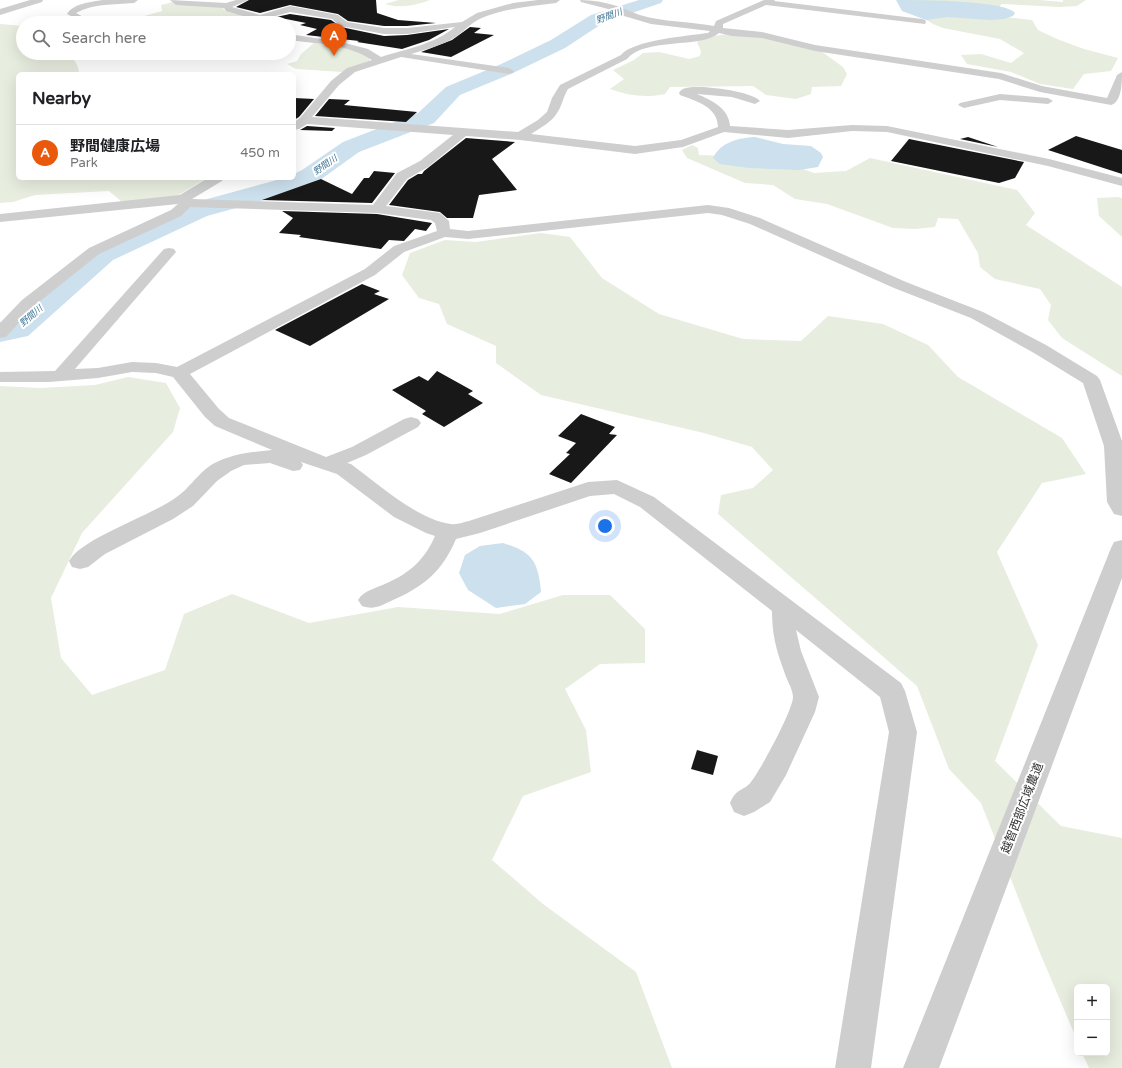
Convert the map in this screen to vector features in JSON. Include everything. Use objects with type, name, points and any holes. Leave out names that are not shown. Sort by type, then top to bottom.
[{"type":"street","points":[[0,12],[39,0]]},
{"type":"street","points":[[74,16],[71,14],[73,10],[86,5],[100,2],[134,0]]},
{"type":"street","points":[[174,0],[176,2],[228,6],[244,0]]},
{"type":"street","points":[[301,120],[335,83],[351,70],[433,44],[453,34],[466,23],[480,15],[513,6],[556,0]]},
{"type":"street","points":[[584,0],[615,8],[627,14],[651,21],[762,35],[815,48],[1001,76],[1040,89],[1117,102],[1122,75]]},
{"type":"street","points":[[520,136],[542,122],[552,113],[556,98],[564,87],[624,57],[628,52],[658,43],[711,35],[718,29],[719,24],[768,1],[922,22]]},
{"type":"street","points":[[290,9],[293,3],[301,2]]},
{"type":"street","points":[[228,6],[229,9],[251,16]]},
{"type":"street","points":[[273,16],[290,9],[335,17],[344,24],[384,31],[424,29],[466,23]]},
{"type":"street","points":[[296,38],[338,44],[365,51],[379,60]]},
{"type":"street","points":[[400,55],[509,70]]},
{"type":"street","points":[[724,130],[725,122],[723,115],[717,109],[684,93],[686,91],[715,92],[741,96],[755,101]]},
{"type":"street","points":[[960,102],[1000,97],[1075,105],[1086,101],[1084,97]]},
{"type":"street","points":[[301,120],[520,136],[635,150],[683,143],[712,132],[724,130],[788,134],[860,128],[887,129],[1049,163],[1122,182]]},
{"type":"street","points":[[377,209],[402,176],[424,164],[463,132]]},
{"type":"street","points":[[0,333],[28,303],[94,250],[176,212],[185,201],[214,180]]},
{"type":"street","points":[[0,218],[185,201],[377,209],[435,216],[442,221],[444,233]]},
{"type":"street","points":[[179,373],[370,272],[398,249],[444,233],[468,235],[708,209],[724,211],[755,221],[900,285],[977,315],[1040,349],[1092,380],[1114,446],[1118,502],[1122,509]]},
{"type":"street","points":[[60,376],[170,252]]},
{"type":"street","points":[[0,377],[60,376],[98,373],[132,367],[156,368],[179,373],[212,413],[222,422],[344,469],[402,512],[434,528],[453,532],[472,528],[588,489],[618,487],[647,502],[892,691],[903,732],[853,1068]]},
{"type":"street","points":[[80,561],[97,548],[166,514],[198,491],[210,476],[224,466],[241,459],[273,456],[294,465],[306,465],[323,462],[359,451],[410,423]]},
{"type":"street","points":[[370,600],[409,584],[424,573],[443,545],[448,531]]},
{"type":"street","name":"越智西部広域農道","points":[[921,1068],[1122,548]]},
{"type":"street","points":[[744,803],[760,793],[802,712],[806,697],[789,651],[784,630],[784,607]]},
{"type":"shaded area","points":[[399,0],[430,0],[408,6],[385,4]]},
{"type":"shaded area","points":[[905,0],[1039,0],[1063,2],[1063,0],[1086,0],[1077,6],[1060,7],[1001,4],[997,16],[1032,20],[1038,30],[1057,39],[1084,49],[1118,58],[1111,71],[1084,74],[1073,89],[1040,84],[1011,72],[967,64],[961,55],[981,54],[1011,63],[1024,53],[1000,39],[943,28],[933,24],[920,16]]},
{"type":"shaded area","points":[[173,2],[222,5],[224,10],[245,16],[144,16],[162,11],[161,5]]},
{"type":"shaded area","points":[[0,24],[16,25],[16,60],[73,60],[79,71],[16,72],[16,180],[204,180],[177,196],[122,202],[109,191],[35,195],[13,202],[0,203]]},
{"type":"shaded area","points":[[727,34],[759,36],[821,51],[843,67],[847,74],[841,86],[812,87],[811,94],[796,99],[766,95],[753,86],[670,87],[665,94],[651,96],[631,95],[610,89],[624,79],[613,70],[634,60],[643,53],[659,52],[689,59],[700,56],[701,51],[697,42],[704,38]]},
{"type":"shaded area","points":[[314,43],[362,51],[371,58],[369,61],[348,68],[342,72],[296,69],[287,64],[297,61],[301,54]]},
{"type":"shaded area","points":[[692,145],[698,148],[699,155],[729,156],[787,163],[814,173],[846,171],[870,158],[1017,190],[1035,213],[1026,225],[1122,287],[1122,376],[1062,338],[1048,320],[1051,305],[1040,289],[995,279],[980,267],[978,253],[958,219],[938,218],[935,227],[915,229],[893,228],[827,204],[795,199],[773,185],[745,183],[687,158],[682,150]]},
{"type":"shaded area","points":[[1097,198],[1122,198],[1122,237],[1099,216]]},
{"type":"shaded area","points":[[541,233],[570,237],[602,278],[659,314],[743,339],[801,341],[828,316],[883,324],[928,345],[958,377],[1062,438],[1086,474],[1042,483],[997,552],[1038,645],[995,761],[1061,826],[1122,838],[1122,1068],[1089,1068],[1083,1056],[1110,1056],[1110,984],[1074,984],[1074,1033],[1040,953],[981,803],[949,769],[917,686],[718,514],[721,495],[753,488],[773,470],[752,447],[704,433],[541,395],[496,363],[496,346],[447,324],[439,304],[419,298],[402,275],[410,253],[445,240],[476,242]]},
{"type":"shaded area","points":[[128,377],[166,383],[180,408],[173,432],[82,533],[51,598],[61,658],[92,695],[165,670],[184,614],[232,594],[309,623],[398,607],[500,614],[563,595],[610,595],[645,629],[645,663],[600,664],[565,689],[586,730],[591,772],[523,796],[492,860],[543,904],[636,972],[672,1068],[0,1068],[0,386],[40,388],[95,385]]},
{"type":"water","points":[[896,0],[978,3],[995,5],[1015,13],[1013,16],[1004,19],[990,20],[948,17],[926,20],[902,11]]},
{"type":"water","points":[[755,137],[783,144],[811,146],[821,153],[823,157],[818,167],[799,170],[749,168],[720,164],[713,158],[721,148],[731,142],[742,138]]},
{"type":"water","points":[[503,543],[521,550],[532,560],[538,573],[541,592],[525,604],[496,608],[468,590],[459,573],[465,555],[480,546]]},
{"type":"building","points":[[249,0],[376,0],[377,13],[398,20],[436,23],[407,26],[384,26],[348,21],[338,14],[290,5],[260,13],[236,7]]},
{"type":"building","points":[[290,14],[331,20],[341,27],[384,36],[407,35],[449,29],[429,40],[402,49],[357,42],[359,41],[306,35],[317,29],[300,25],[306,23],[296,21],[296,16],[281,16]]},
{"type":"building","points":[[470,27],[481,28],[474,33],[494,35],[451,57],[421,52],[452,40]]},
{"type":"building","points":[[296,98],[314,99],[296,119]]},
{"type":"building","points":[[329,99],[350,100],[344,105],[417,112],[406,122],[315,116]]},
{"type":"building","points":[[307,126],[335,128],[332,131],[300,130]]},
{"type":"building","points":[[1076,136],[1122,150],[1122,174],[1048,150]]},
{"type":"building","points":[[968,137],[998,147],[960,139]]},
{"type":"building","points":[[466,138],[515,142],[492,159],[517,190],[479,195],[473,218],[447,218],[440,212],[389,205],[408,180],[418,174],[422,174]]},
{"type":"building","points":[[909,139],[1024,162],[1015,178],[999,183],[891,161]]},
{"type":"building","points":[[374,171],[395,173],[372,203],[262,200],[321,179],[352,194],[364,178],[369,178]]},
{"type":"building","points":[[282,211],[377,214],[432,223],[426,231],[415,229],[404,241],[389,240],[381,249],[299,237],[301,235],[279,233],[293,218]]},
{"type":"building","points":[[362,284],[380,291],[374,294],[389,299],[310,346],[275,330]]},
{"type":"building","points":[[437,371],[473,391],[468,394],[483,403],[444,427],[422,414],[426,411],[392,390],[419,376],[428,381]]},
{"type":"building","points":[[581,414],[615,427],[609,434],[617,435],[571,483],[549,474],[570,454],[566,453],[576,443],[558,436]]},
{"type":"building","points":[[697,750],[718,756],[713,775],[691,769]]},
{"type":"waterway","name":"野間川","points":[[0,332],[16,329],[103,254],[198,210],[288,186],[311,175],[351,147],[426,118],[453,91],[506,69],[558,44],[597,19],[655,0]]},
{"type":"place","name":"野間健康広場","points":[[334,56]]}]
